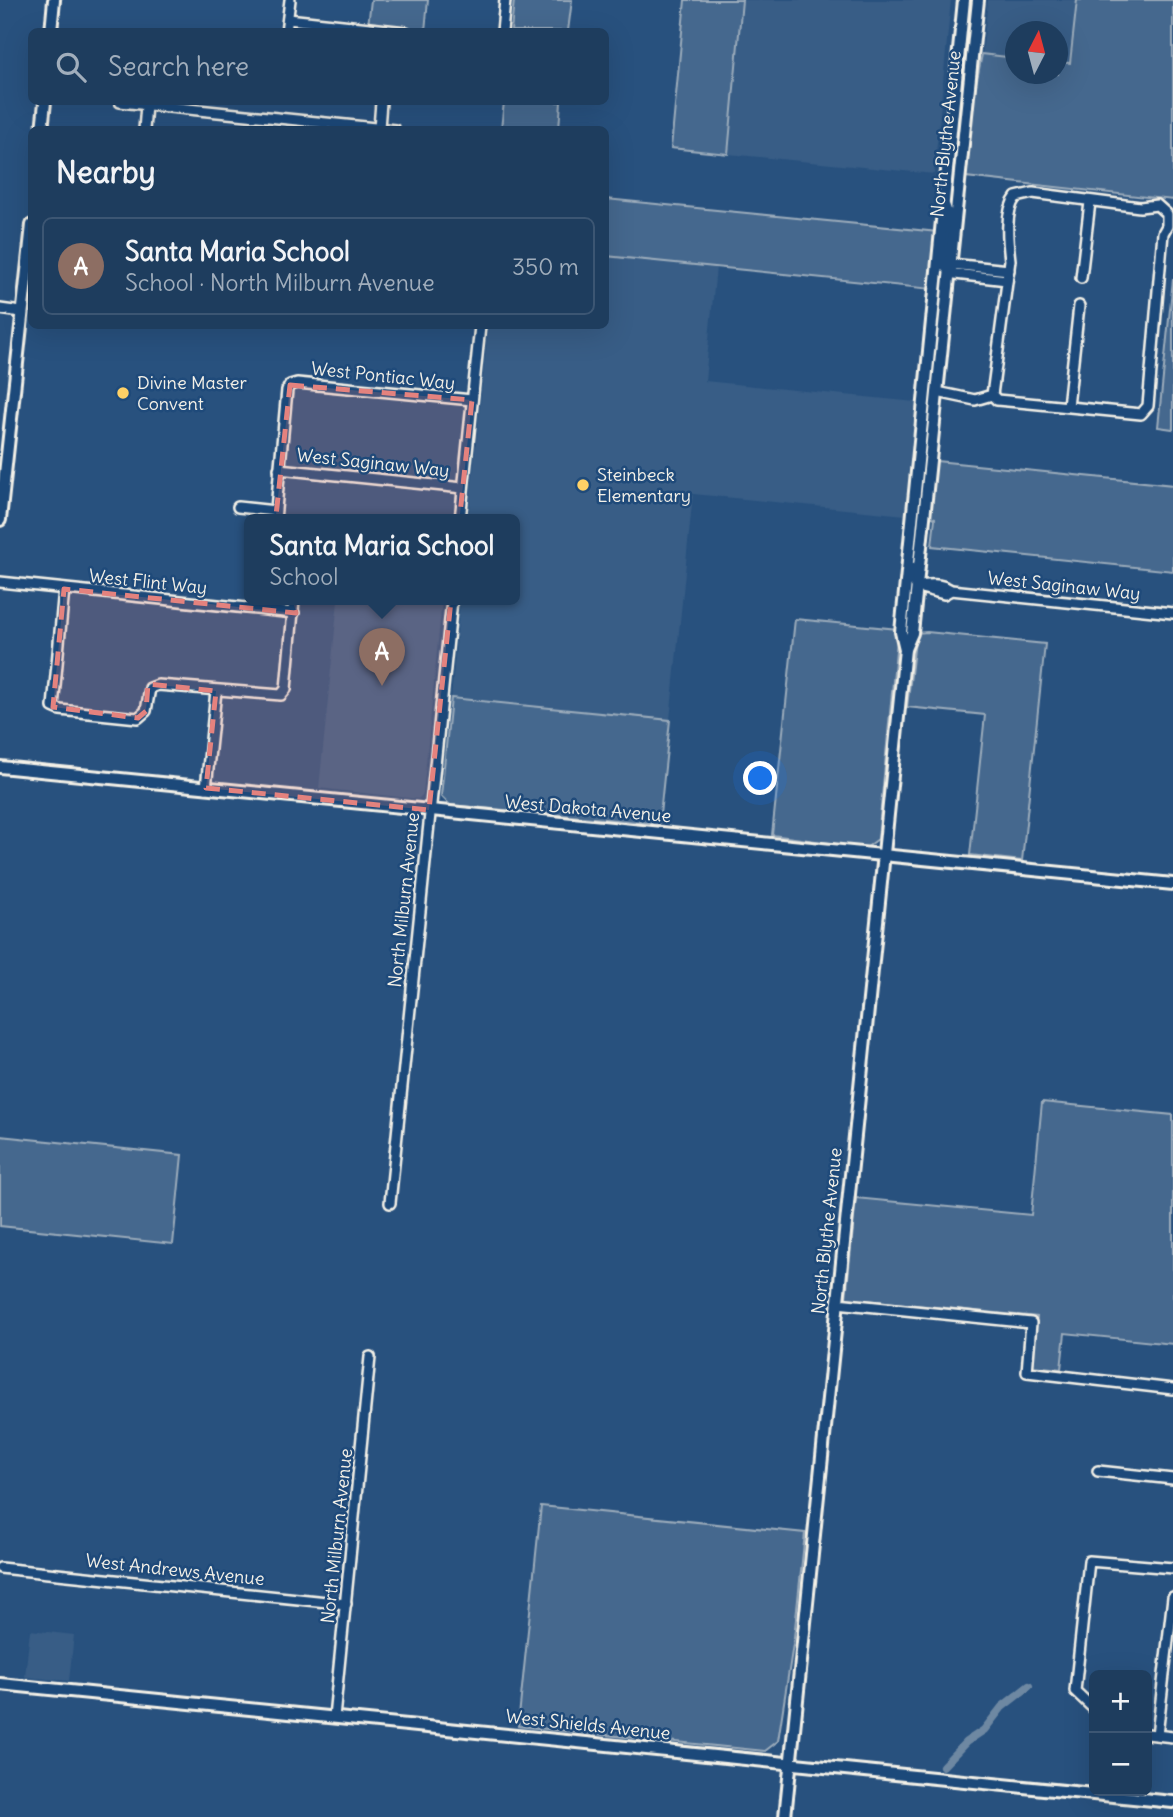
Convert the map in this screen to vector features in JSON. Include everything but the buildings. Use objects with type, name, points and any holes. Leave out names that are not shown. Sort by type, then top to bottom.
[{"type":"street","points":[[51,28],[54,0]]},
{"type":"street","points":[[287,28],[290,0]]},
{"type":"street","points":[[502,28],[505,0]]},
{"type":"street","name":"North Blythe Avenue","points":[[785,1817],[905,649],[912,633],[917,587],[945,206],[964,0]]},
{"type":"street","name":"North Blythe Avenue","points":[[905,649],[901,632],[913,516],[929,418],[937,392],[978,0]]},
{"type":"street","points":[[288,19],[370,28]]},
{"type":"street","points":[[42,126],[45,105]]},
{"type":"street","points":[[144,126],[146,105],[359,126]]},
{"type":"street","points":[[379,126],[381,105]]},
{"type":"street","points":[[1033,193],[1140,207],[1157,205],[1167,214],[1167,226],[1163,233],[1148,406],[1141,414],[997,400],[992,394],[1008,275],[1010,217],[1016,197],[1033,193]]},
{"type":"street","points":[[1081,278],[1090,202]]},
{"type":"street","name":"North Blythe Avenue","points":[[945,206],[949,218],[944,263],[951,268]]},
{"type":"street","points":[[951,268],[1008,275]]},
{"type":"street","points":[[0,520],[21,312],[28,274]]},
{"type":"street","points":[[1068,406],[1079,306]]},
{"type":"street","points":[[0,309],[21,312]]},
{"type":"street","points":[[461,514],[480,329]]},
{"type":"street","name":"West Pontiac Way","points":[[279,469],[287,390],[290,385],[297,383],[472,400]]},
{"type":"street","points":[[937,392],[975,400],[992,394]]},
{"type":"street","points":[[275,514],[279,469]]},
{"type":"street","name":"West Saginaw Way","points":[[279,469],[463,488]]},
{"type":"street","points":[[237,507],[270,514]]},
{"type":"street","name":"North Blythe Avenue","points":[[913,516],[916,523],[911,579],[917,587]]},
{"type":"street","name":"West Flint Way","points":[[0,582],[294,613]]},
{"type":"street","name":"West Saginaw Way","points":[[917,587],[930,584],[951,590],[1173,613]]},
{"type":"street","points":[[64,589],[53,707],[138,718],[146,711],[147,693],[158,685],[281,695],[286,689],[293,605]]},
{"type":"street","name":"North Milburn Avenue","points":[[390,1203],[452,605]]},
{"type":"street","points":[[206,788],[216,691]]},
{"type":"street","name":"West Dakota Avenue","points":[[0,767],[1173,884]]},
{"type":"street","points":[[836,1303],[1031,1323],[1027,1372],[1173,1389]]},
{"type":"street","name":"North Milburn Avenue","points":[[334,1717],[370,1357]]},
{"type":"street","points":[[1098,1471],[1173,1479]]},
{"type":"street","points":[[1089,1704],[1074,1691],[1089,1561],[1173,1568]]},
{"type":"street","name":"West Andrews Avenue","points":[[0,1568],[346,1604]]},
{"type":"street","points":[[1157,1735],[1173,1597]]},
{"type":"street","name":"West Shields Avenue","points":[[0,1684],[1173,1802]]},
{"type":"street","points":[[1152,1734],[1173,1737]]},
{"type":"highlighted area","points":[[290,385],[472,400],[429,810],[206,788],[216,691],[148,684],[146,711],[138,718],[53,707],[64,589],[296,613],[275,525]]},
{"type":"shaded area","points":[[371,0],[428,0],[425,28],[368,26]]},
{"type":"shaded area","points":[[514,0],[572,0],[568,28],[511,28]]},
{"type":"shaded area","points":[[685,0],[742,0],[728,154],[671,148]]},
{"type":"shaded area","points":[[742,0],[951,0],[934,174],[728,154]]},
{"type":"shaded area","points":[[988,0],[1077,0],[1070,63],[1068,21],[1005,21],[1005,57],[982,54]]},
{"type":"shaded area","points":[[1077,0],[1173,0],[1173,200],[966,177],[970,115],[982,54],[1005,57],[1005,84],[1068,84]]},
{"type":"shaded area","points":[[504,105],[561,105],[559,126],[501,126]]},
{"type":"shaded area","points":[[609,199],[938,232],[932,289],[609,256]]},
{"type":"shaded area","name":"Steinbeck Elementary","points":[[609,256],[716,267],[705,381],[916,402],[905,515],[693,494],[670,720],[451,698],[460,605],[520,605],[520,514],[469,514],[488,329],[609,329]]},
{"type":"shaded area","points":[[1173,279],[1173,429],[1158,427]]},
{"type":"shaded area","points":[[936,461],[1173,485],[1173,571],[932,546],[935,518],[930,516]]},
{"type":"shaded area","points":[[337,605],[442,605],[423,794],[418,799],[319,788]]},
{"type":"shaded area","points":[[795,619],[898,629],[878,839],[866,848],[772,835]]},
{"type":"shaded area","points":[[916,633],[1045,644],[1022,861],[970,855],[985,715],[907,707]]},
{"type":"shaded area","points":[[451,698],[670,720],[659,824],[450,805],[441,796]]},
{"type":"shaded area","points":[[1042,1102],[1173,1115],[1173,1344],[1065,1333],[1061,1369],[1032,1366],[1037,1317],[846,1298],[856,1198],[1031,1215]]},
{"type":"shaded area","points":[[0,1136],[182,1155],[173,1244],[0,1226]]},
{"type":"shaded area","points":[[541,1506],[805,1533],[794,1638],[778,1741],[765,1751],[518,1726]]},
{"type":"shaded area","points":[[30,1630],[74,1635],[69,1681],[25,1677]]},
{"type":"waterway","points":[[943,1766],[966,1742],[984,1730],[1002,1707],[1029,1686]]},
{"type":"place","name":"Divine Master Convent","points":[[123,393]]},
{"type":"place","name":"Steinbeck Elementary","points":[[583,485]]},
{"type":"place","name":"Santa Maria School","points":[[382,686]]}]
